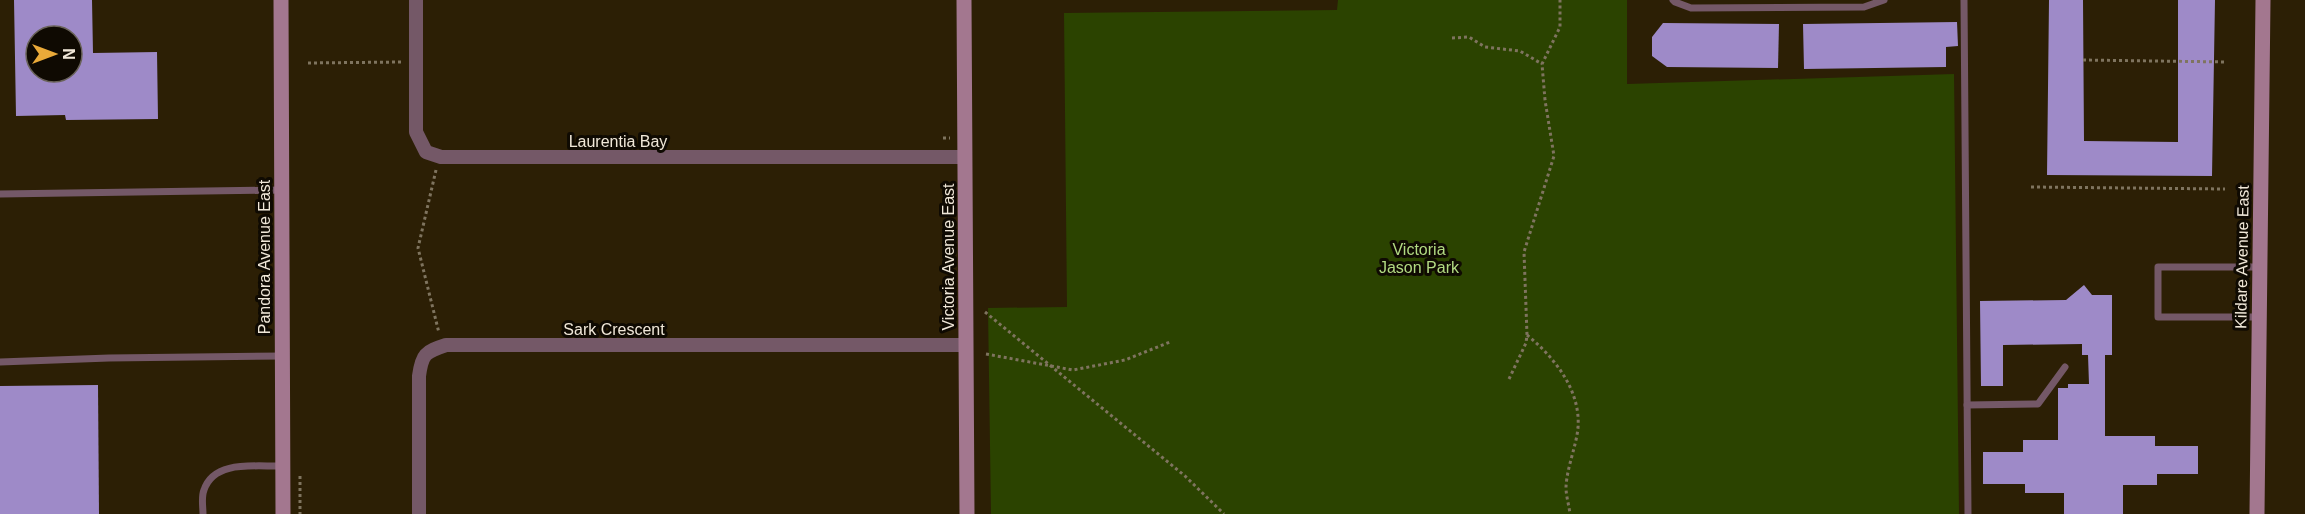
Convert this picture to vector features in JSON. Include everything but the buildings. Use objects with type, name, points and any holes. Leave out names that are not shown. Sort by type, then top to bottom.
[{"type":"street","name":"Pandora Avenue East","points":[[281,0],[283,514]]},
{"type":"street","points":[[416,0],[416,132],[426,152],[441,157]]},
{"type":"street","name":"Victoria Avenue East","points":[[964,0],[967,514]]},
{"type":"street","name":"Kildare Avenue East","points":[[2257,514],[2263,0]]},
{"type":"street","name":"Laurentia Bay","points":[[441,157],[965,157]]},
{"type":"street","points":[[419,514],[421,360],[429,351],[446,345]]},
{"type":"street","name":"Sark Crescent","points":[[446,345],[966,345]]},
{"type":"lane","points":[[1673,0],[1691,8],[1702,8],[1864,7],[1884,0]]},
{"type":"lane","points":[[1964,0],[1968,514]]},
{"type":"lane","points":[[0,194],[282,190]]},
{"type":"lane","points":[[2259,317],[2158,317],[2158,267],[2260,267]]},
{"type":"lane","points":[[0,362],[283,356]]},
{"type":"lane","points":[[1967,405],[2038,404],[2065,367]]},
{"type":"lane","points":[[203,514],[203,491],[212,476],[228,468],[283,466]]},
{"type":"path","points":[[1509,378],[1526,343],[1527,335],[1524,252],[1554,156],[1542,64],[1560,27],[1560,0]]},
{"type":"path","points":[[1452,38],[1469,37],[1485,47],[1520,51],[1542,64]]},
{"type":"path","points":[[2083,60],[2227,62]]},
{"type":"path","points":[[308,63],[416,62]]},
{"type":"path","points":[[441,157],[435,170],[418,248],[439,335],[446,345]]},
{"type":"path","points":[[2031,187],[2225,189]]},
{"type":"path","points":[[985,312],[1185,476],[1224,514]]},
{"type":"path","points":[[1527,335],[1542,347],[1566,376],[1575,400],[1578,426],[1566,486],[1569,514]]},
{"type":"path","points":[[986,354],[1073,370],[1125,360],[1170,342]]},
{"type":"green space","name":"Victoria Jason Park","points":[[1338,0],[1627,0],[1627,84],[1954,74],[1959,514],[991,514],[988,308],[1067,307],[1064,13],[1337,10]]}]
